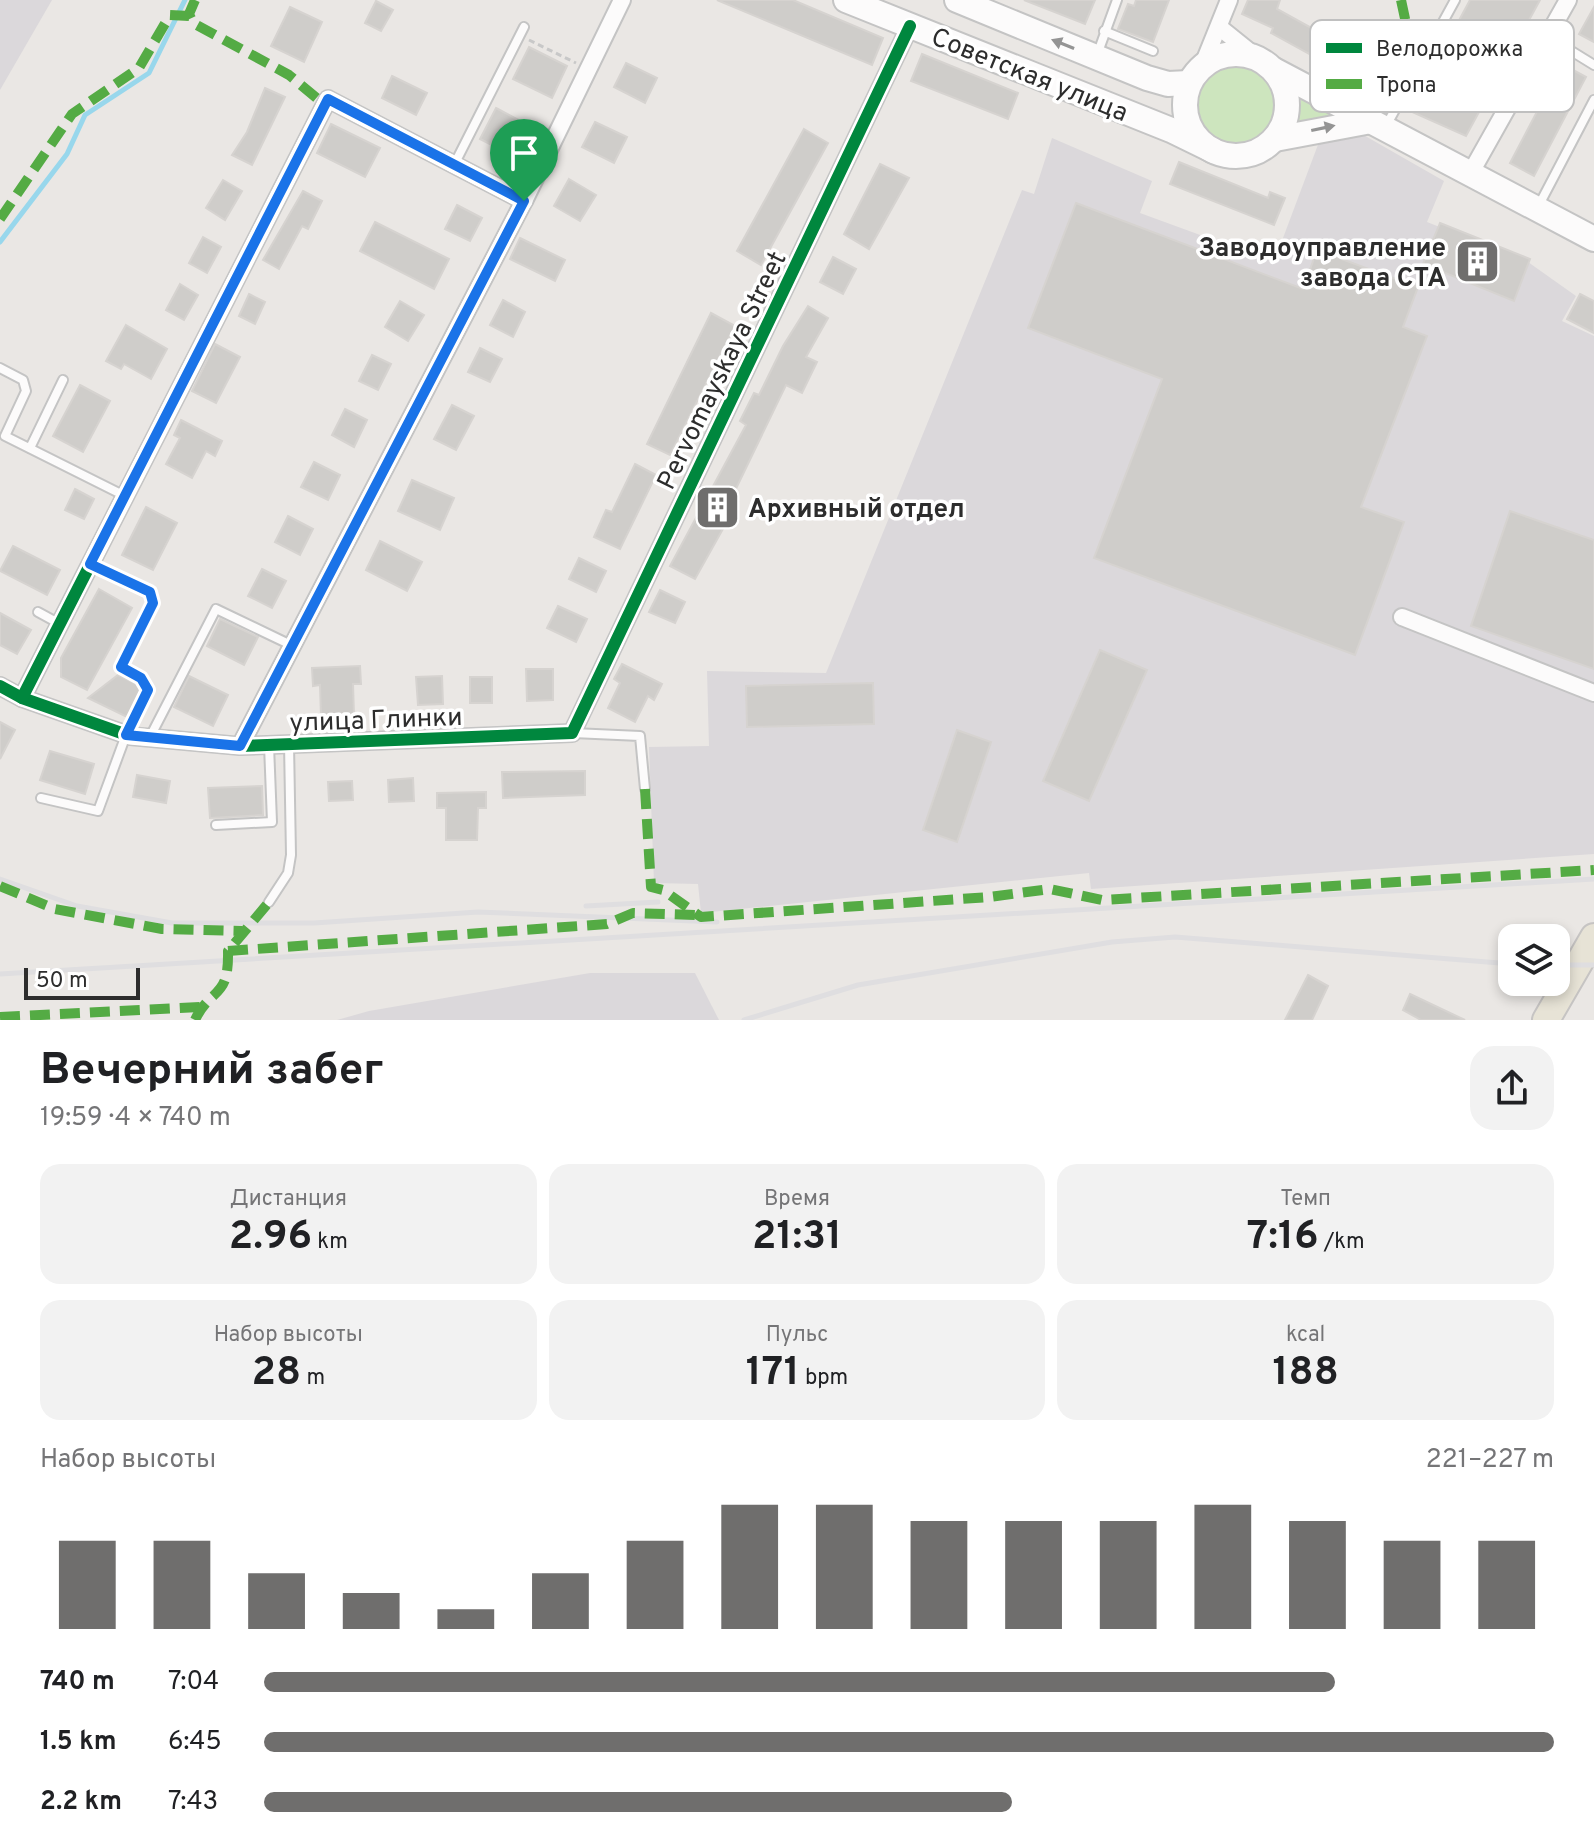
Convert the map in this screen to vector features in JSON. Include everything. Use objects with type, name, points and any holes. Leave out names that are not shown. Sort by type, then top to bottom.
[{"type":"main road","name":"Советская улица","points":[[846,0],[1171,130],[1214,151],[1242,156],[1264,149],[1275,139],[1378,125]]},
{"type":"main road","name":"Советская улица","points":[[957,0],[1096,58],[1168,84],[1196,75],[1215,58],[1233,53],[1267,65],[1310,88]]},
{"type":"main road","points":[[1267,65],[1288,101],[1287,116],[1275,139]]},
{"type":"main road","points":[[1196,75],[1186,116],[1190,128],[1214,151]]},
{"type":"main road","name":"Советская улица","points":[[1354,112],[1378,125]]},
{"type":"main road","points":[[1378,125],[1594,239]]},
{"type":"main road","points":[[1546,1020],[1594,937]]},
{"type":"street","points":[[240,746],[524,201],[622,0]]},
{"type":"street","points":[[1196,75],[1229,0]]},
{"type":"street","points":[[1555,20],[1564,1]]},
{"type":"street","name":"Pervomayskaya Street","points":[[572,733],[910,26]]},
{"type":"street","points":[[1219,27],[1267,65]]},
{"type":"street","points":[[22,698],[328,99],[524,201]]},
{"type":"street","points":[[1470,174],[1505,112]]},
{"type":"street","points":[[1402,617],[1594,693]]},
{"type":"street","name":"улица Глинки","points":[[0,686],[22,698],[126,735],[240,746],[572,733]]},
{"type":"lane","points":[[1096,58],[1117,0]]},
{"type":"lane","points":[[1443,20],[1455,0]]},
{"type":"lane","points":[[454,166],[522,31]]},
{"type":"lane","points":[[1104,31],[1153,51]]},
{"type":"lane","points":[[1574,53],[1594,65]]},
{"type":"lane","points":[[1536,209],[1594,100]]},
{"type":"lane","points":[[1378,125],[1386,112]]},
{"type":"lane","points":[[0,368],[23,380],[26,391],[5,436],[125,496]]},
{"type":"lane","points":[[30,448],[63,380]]},
{"type":"lane","points":[[90,564],[150,592],[153,603],[121,667],[141,678]]},
{"type":"lane","points":[[149,738],[216,609],[291,645]]},
{"type":"lane","points":[[38,612],[60,624]]},
{"type":"lane","points":[[572,733],[640,736],[645,789]]},
{"type":"lane","points":[[41,798],[98,811],[126,735]]},
{"type":"lane","points":[[269,902],[288,873],[291,855],[289,744]]},
{"type":"lane","points":[[216,825],[272,822],[269,745]]},
{"type":"path","points":[[522,31],[590,70]]},
{"type":"path","points":[[126,735],[148,690],[141,678]]},
{"type":"shaded area","points":[[0,0],[52,0],[0,90]]},
{"type":"shaded area","points":[[1360,133],[1444,181],[1427,222],[1528,262],[1576,296],[1562,321],[1594,336],[1594,854],[1091,889],[1089,873],[701,913],[698,884],[654,883],[649,747],[709,746],[707,671],[826,673],[1022,190],[1034,194],[1052,138],[1152,181],[1140,213],[1274,262],[1319,142]]},
{"type":"shaded area","points":[[590,973],[695,973],[719,1020],[337,1020],[369,1011]]},
{"type":"green space","points":[[1234,65],[1249,68],[1262,77],[1271,90],[1274,105],[1271,120],[1262,133],[1249,142],[1234,145],[1219,142],[1206,133],[1197,120],[1194,105],[1197,90],[1206,77],[1219,68]]},
{"type":"green space","points":[[1299,90],[1310,96],[1310,112],[1338,113],[1293,127],[1301,103]]},
{"type":"building","points":[[717,0],[793,0],[883,38],[872,65]]},
{"type":"building","points":[[1024,0],[1095,0],[1085,24]]},
{"type":"building","points":[[1136,0],[1169,0],[1153,42],[1118,29],[1128,4],[1134,6]]},
{"type":"building","points":[[1248,0],[1280,0],[1277,9],[1310,27],[1310,54],[1271,33],[1273,28],[1242,14]]},
{"type":"building","points":[[1470,0],[1540,0],[1529,20],[1459,20]]},
{"type":"building","points":[[376,1],[393,10],[381,31],[365,23]]},
{"type":"building","points":[[290,7],[322,22],[304,62],[271,46]]},
{"type":"building","points":[[1594,7],[1594,42],[1579,34]]},
{"type":"building","points":[[529,47],[567,66],[552,98],[513,79]]},
{"type":"building","points":[[922,54],[1018,93],[1008,119],[911,81]]},
{"type":"building","points":[[626,63],[657,78],[645,103],[614,87]]},
{"type":"building","points":[[1574,70],[1586,77],[1574,100]]},
{"type":"building","points":[[392,76],[427,93],[416,115],[382,98]]},
{"type":"building","points":[[265,88],[285,97],[252,165],[232,155],[247,132]]},
{"type":"building","points":[[496,108],[536,129],[521,160],[480,139]]},
{"type":"building","points":[[1412,112],[1479,112],[1466,136]]},
{"type":"building","points":[[1537,112],[1568,112],[1534,176],[1510,163]]},
{"type":"building","points":[[595,122],[627,137],[614,163],[582,147]]},
{"type":"building","points":[[331,124],[380,148],[365,177],[317,153]]},
{"type":"building","points":[[804,129],[828,143],[761,265],[737,251]]},
{"type":"building","points":[[1179,162],[1268,198],[1270,192],[1285,198],[1274,225],[1170,184]]},
{"type":"building","points":[[880,164],[909,178],[869,249],[844,234]]},
{"type":"building","points":[[569,179],[596,195],[580,221],[554,206]]},
{"type":"building","points":[[223,180],[242,191],[225,220],[206,208]]},
{"type":"building","points":[[303,191],[322,201],[308,229],[302,226],[279,269],[263,260]]},
{"type":"building","points":[[1076,203],[1303,289],[1317,250],[1418,287],[1403,327],[1427,336],[1361,507],[1404,522],[1355,655],[1094,558],[1162,379],[1028,328]]},
{"type":"building","points":[[457,205],[482,218],[470,241],[445,229]]},
{"type":"building","points":[[375,222],[449,259],[434,289],[360,251]]},
{"type":"building","name":"Заводоуправление завода СТА","points":[[1440,223],[1530,259],[1514,301],[1423,264]]},
{"type":"building","points":[[203,237],[221,247],[207,273],[189,263]]},
{"type":"building","points":[[520,238],[565,260],[555,281],[510,259]]},
{"type":"building","points":[[833,257],[856,269],[843,294],[820,282]]},
{"type":"building","points":[[180,284],[198,295],[184,320],[166,310]]},
{"type":"building","points":[[249,294],[265,302],[255,324],[239,316]]},
{"type":"building","points":[[1580,294],[1594,301],[1594,333],[1567,319]]},
{"type":"building","points":[[503,300],[525,312],[513,337],[490,325]]},
{"type":"building","points":[[400,301],[424,315],[408,341],[385,327]]},
{"type":"building","points":[[808,306],[828,318],[806,357],[817,362],[802,393],[786,385],[731,499],[738,502],[695,579],[670,566],[746,425],[740,421],[754,393],[759,395],[783,346]]},
{"type":"building","points":[[711,313],[735,326],[670,455],[647,444]]},
{"type":"building","points":[[126,325],[167,349],[151,379],[124,364],[121,369],[106,361]]},
{"type":"building","points":[[215,344],[240,357],[216,403],[192,391]]},
{"type":"building","points":[[480,348],[502,359],[490,382],[468,372]]},
{"type":"building","points":[[372,355],[391,364],[378,390],[359,381]]},
{"type":"building","points":[[80,385],[110,401],[83,452],[53,436]]},
{"type":"building","points":[[452,405],[474,416],[456,450],[434,439]]},
{"type":"building","points":[[345,409],[367,420],[354,447],[332,435]]},
{"type":"building","points":[[181,420],[222,441],[215,456],[206,451],[192,478],[166,464],[180,438],[174,435]]},
{"type":"building","points":[[314,462],[340,475],[328,500],[301,487]]},
{"type":"building","points":[[635,464],[656,475],[620,549],[594,537],[606,510],[612,512]]},
{"type":"building","points":[[412,480],[454,498],[440,530],[398,511]]},
{"type":"building","points":[[75,489],[94,499],[84,519],[65,510]]},
{"type":"building","points":[[146,507],[177,523],[153,570],[122,555]]},
{"type":"building","points":[[1510,511],[1594,540],[1594,669],[1471,626]]},
{"type":"building","points":[[288,516],[313,529],[300,555],[275,542]]},
{"type":"building","points":[[380,541],[422,562],[407,591],[366,570]]},
{"type":"building","points":[[13,546],[60,570],[47,595],[0,571]]},
{"type":"building","points":[[579,558],[606,571],[596,592],[569,579]]},
{"type":"building","points":[[262,569],[286,581],[272,608],[248,596]]},
{"type":"building","points":[[99,589],[132,608],[87,690],[61,677],[61,658]]},
{"type":"building","points":[[660,590],[685,602],[675,623],[649,612]]},
{"type":"building","points":[[558,606],[587,619],[576,642],[547,628]]},
{"type":"building","points":[[0,613],[31,630],[17,654],[0,645]]},
{"type":"building","points":[[220,619],[258,637],[244,665],[207,646]]},
{"type":"building","points":[[1100,650],[1147,670],[1089,801],[1043,781]]},
{"type":"building","points":[[622,664],[662,684],[654,700],[648,696],[635,722],[608,708],[620,683],[614,679]]},
{"type":"building","points":[[360,666],[361,684],[353,684],[354,716],[321,717],[320,685],[313,686],[312,668]]},
{"type":"building","points":[[526,669],[553,669],[553,700],[527,701]]},
{"type":"building","points":[[118,675],[143,687],[127,717],[88,698]]},
{"type":"building","points":[[189,676],[228,695],[213,726],[174,707]]},
{"type":"building","points":[[442,676],[443,704],[418,705],[416,677]]},
{"type":"building","points":[[470,677],[492,677],[492,703],[470,703]]},
{"type":"building","points":[[873,683],[874,724],[747,727],[746,686]]},
{"type":"building","points":[[0,722],[15,730],[0,759]]},
{"type":"building","points":[[957,730],[991,742],[957,842],[923,830]]},
{"type":"building","points":[[50,751],[94,764],[85,794],[40,780]]},
{"type":"building","points":[[585,771],[585,795],[503,798],[502,772]]},
{"type":"building","points":[[137,775],[170,781],[166,803],[133,797]]},
{"type":"building","points":[[413,778],[414,801],[389,802],[388,780]]},
{"type":"building","points":[[352,781],[353,800],[329,801],[328,782]]},
{"type":"building","points":[[262,786],[263,815],[210,818],[208,788]]},
{"type":"building","points":[[486,792],[486,808],[478,808],[477,840],[446,840],[446,808],[437,808],[437,793]]},
{"type":"building","points":[[1308,975],[1328,986],[1312,1020],[1285,1020]]},
{"type":"building","points":[[1410,994],[1465,1020],[1421,1020],[1403,1010]]},
{"type":"waterway","points":[[0,242],[67,154],[85,115],[149,73],[185,0]]},
{"type":"railway","points":[[0,879],[77,906],[172,923],[314,923],[478,912],[717,922]]},
{"type":"railway","points":[[0,974],[1594,879]]},
{"type":"railway","points":[[586,906],[658,902]]},
{"type":"railway","points":[[744,1020],[858,985],[1112,942],[1175,937],[1498,963]]},
{"type":"railway","points":[[1570,965],[1594,965]]},
{"type":"marked path","points":[[195,0],[189,14],[193,23],[289,75],[325,105]]},
{"type":"marked path","points":[[1401,0],[1405,20]]},
{"type":"marked path","points":[[0,219],[72,114],[139,68],[170,15],[189,16]]},
{"type":"marked path","points":[[645,789],[651,887],[663,890],[701,917],[989,897],[1050,889],[1102,900],[1594,870]]},
{"type":"marked path","points":[[0,886],[55,909],[162,929],[242,931]]},
{"type":"marked path","points":[[195,1020],[226,978],[228,951],[269,902]]},
{"type":"marked path","points":[[228,951],[607,924],[633,913],[695,915]]},
{"type":"marked path","points":[[0,1017],[201,1007]]},
{"type":"cycle path","points":[[0,686],[22,698],[130,736],[240,746],[572,733],[910,26]]},
{"type":"cycle path","points":[[22,698],[328,99],[524,201]]},
{"type":"place","name":"Заводоуправление завода СТА","points":[[1477,262]]},
{"type":"place","name":"Архивный отдел","points":[[717,508]]},
{"type":"route","points":[[328,99],[524,201],[240,746],[125,734],[148,690],[141,678],[121,667],[153,603],[150,592],[90,564],[328,99]]}]
